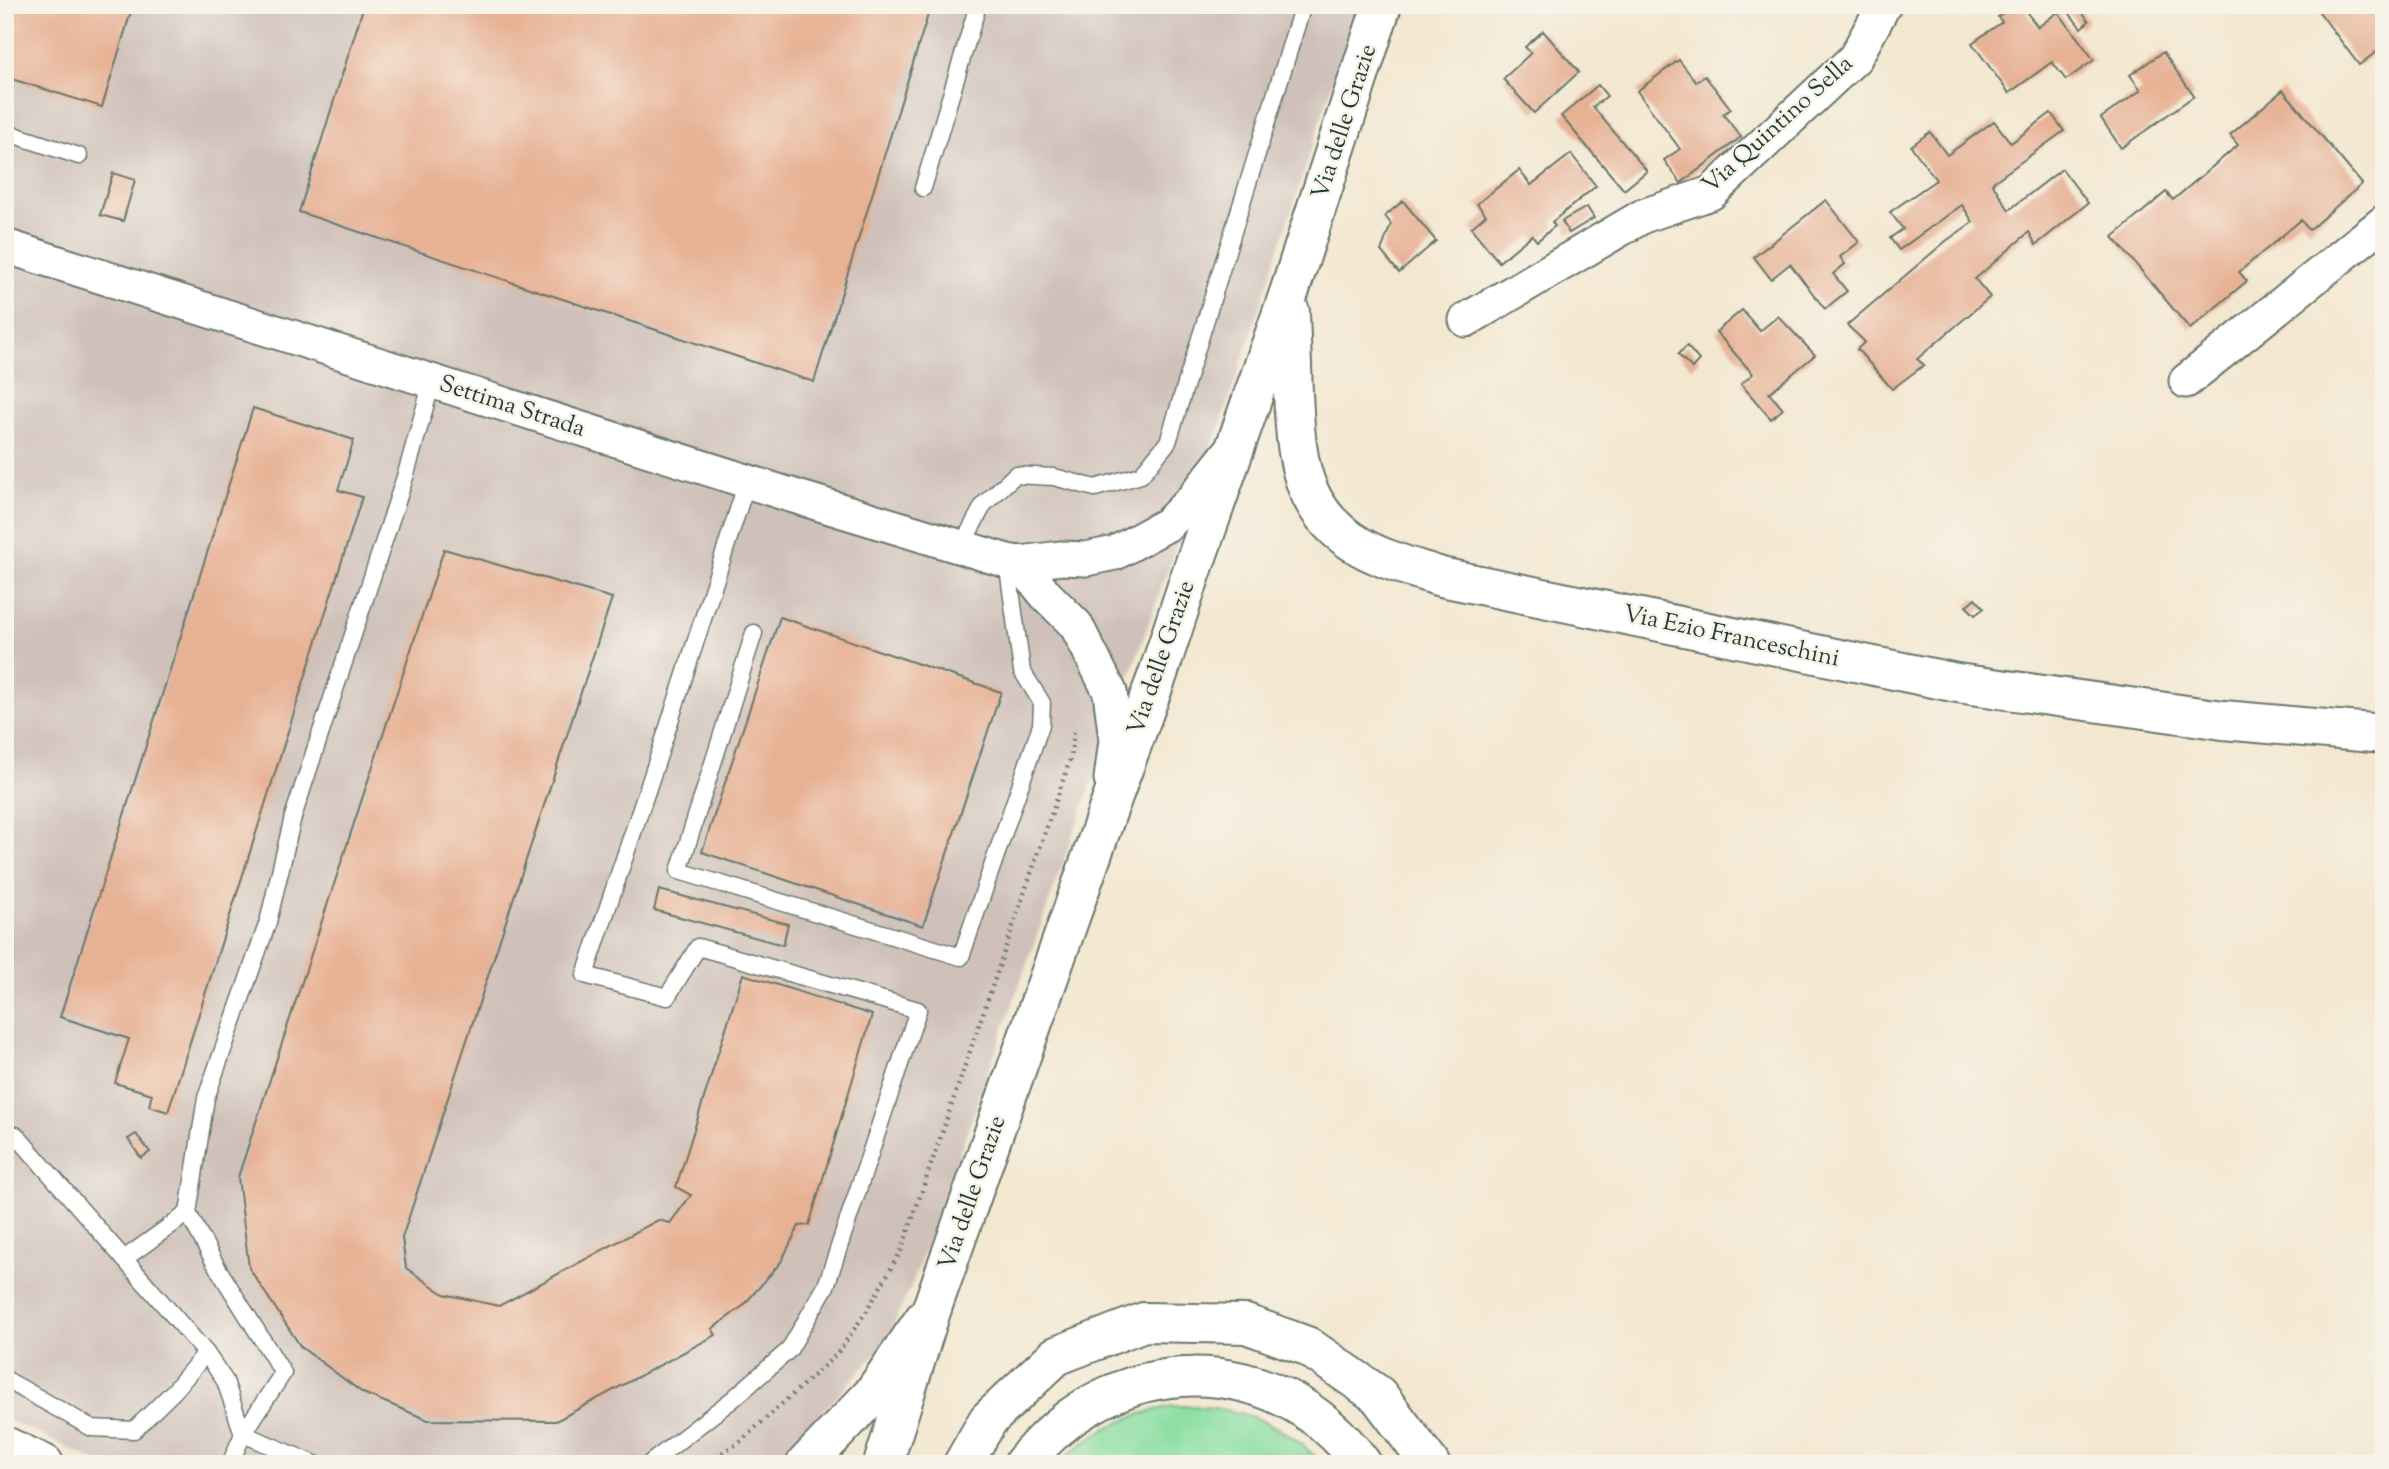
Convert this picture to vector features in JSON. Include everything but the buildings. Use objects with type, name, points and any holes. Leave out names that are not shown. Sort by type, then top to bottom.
[{"type":"main road","name":"Via delle Grazie","points":[[932,1308],[1158,674],[1289,293],[1382,5]]},
{"type":"main road","name":"Via Ezio Franceschini","points":[[1289,293],[1295,432],[1301,472],[1309,492],[1322,512],[1358,545],[1380,557],[1441,577],[1957,683],[2223,720],[2384,734]]},
{"type":"main road","points":[[806,1464],[872,1395],[932,1308]]},
{"type":"main road","points":[[883,1464],[932,1308]]},
{"type":"main road","points":[[963,1464],[988,1420],[1055,1356],[1144,1322],[1246,1324],[1307,1346],[1378,1395],[1430,1464]]},
{"type":"main road","points":[[1023,1464],[1037,1446],[1065,1420],[1095,1400],[1149,1381],[1178,1376],[1204,1376],[1231,1381],[1258,1388],[1302,1408],[1337,1435],[1362,1464]]},
{"type":"main road","points":[[5,1446],[44,1464]]},
{"type":"street","name":"Via Quintino Sella","points":[[1466,320],[1643,216],[1711,193],[1855,58],[1884,5]]},
{"type":"street","points":[[2186,381],[2384,222]]},
{"type":"street","name":"Settima Strada","points":[[5,246],[747,482],[1014,562],[1086,559],[1115,553],[1168,524],[1192,500],[1236,444]]},
{"type":"street","points":[[1014,562],[1076,625],[1110,692],[1116,740],[1108,810]]},
{"type":"lane","points":[[923,188],[978,5]]},
{"type":"lane","points":[[961,547],[984,504],[1015,475],[1054,477],[1095,488],[1141,475],[1168,442],[1303,5]]},
{"type":"lane","points":[[5,132],[79,156]]},
{"type":"lane","points":[[230,1464],[243,1434],[283,1373],[217,1267],[188,1213],[206,1098],[268,922],[293,817],[406,474],[432,382]]},
{"type":"lane","points":[[649,1464],[733,1399],[789,1350],[827,1286],[918,1010],[698,947],[667,997],[585,975],[747,482]]},
{"type":"lane","points":[[754,633],[679,871],[961,957],[1041,725],[1042,703],[1022,671],[1014,562]]},
{"type":"lane","points":[[5,1144],[16,1135],[206,1353],[225,1381],[243,1434],[315,1464]]},
{"type":"lane","points":[[124,1259],[188,1213]]},
{"type":"lane","points":[[5,1379],[92,1428],[134,1430],[174,1391],[206,1353]]},
{"type":"path","points":[[704,1464],[741,1441],[837,1354],[869,1309],[901,1249],[1071,757],[1076,716]]},
{"type":"shaded area","points":[[5,5],[1358,5],[1239,371],[913,1282],[884,1345],[772,1464],[102,1464],[5,1418]]},
{"type":"green space","points":[[1173,1406],[1215,1408],[1254,1418],[1290,1436],[1322,1464],[1058,1464],[1085,1442],[1111,1426],[1140,1414]]}]
